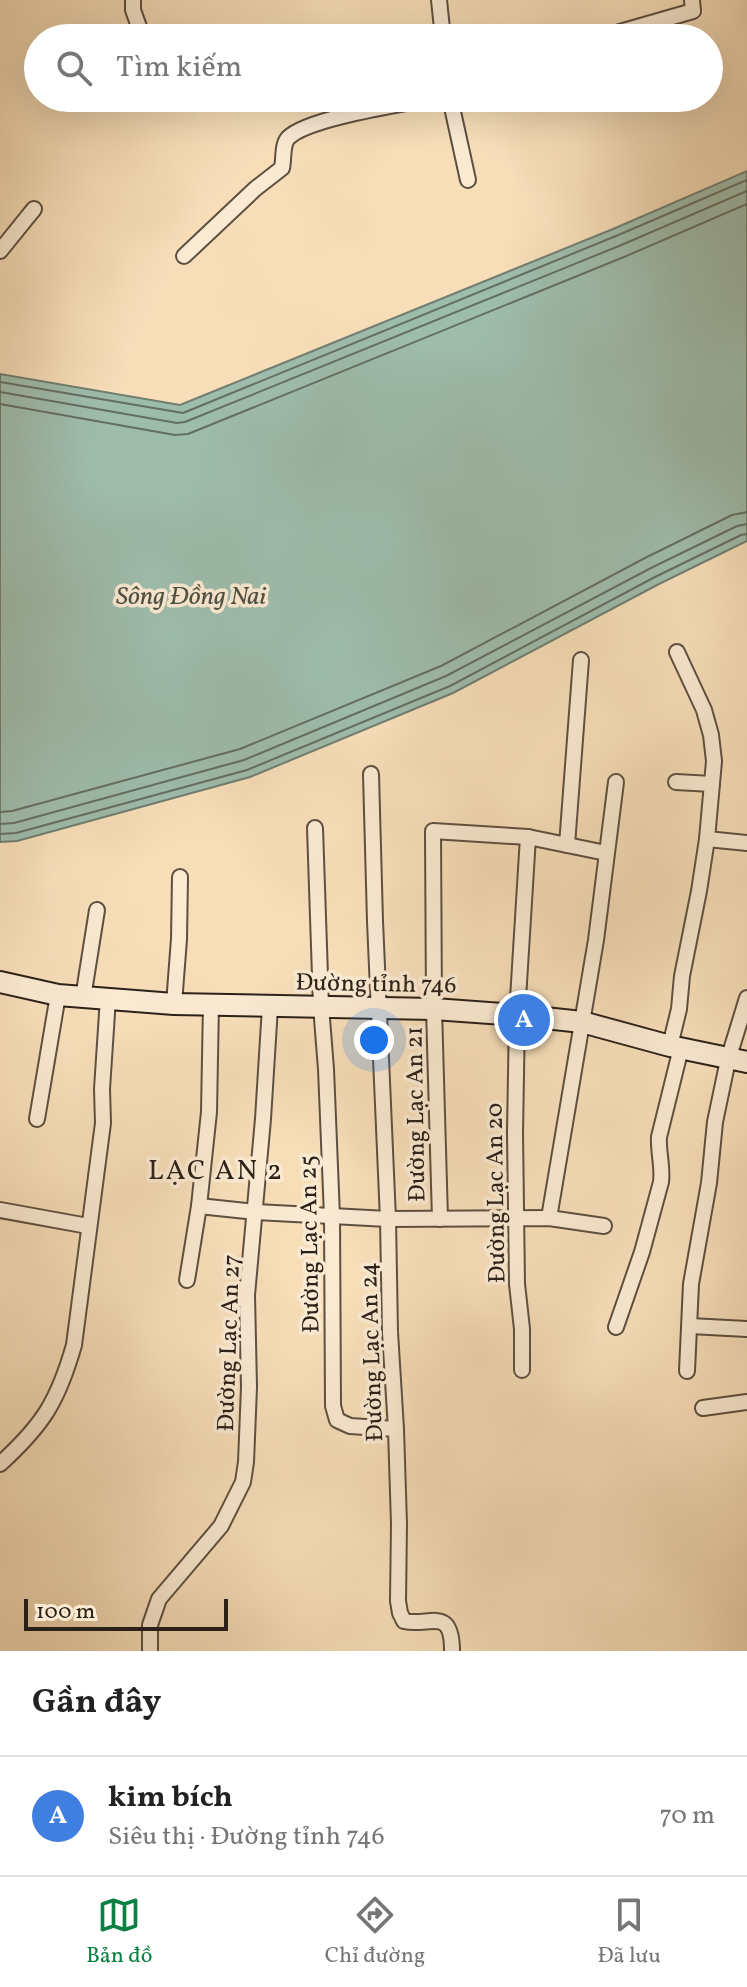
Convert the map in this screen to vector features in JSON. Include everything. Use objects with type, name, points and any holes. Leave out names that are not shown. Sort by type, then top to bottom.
[{"type":"main road","name":"Đường tỉnh 746","points":[[0,982],[58,995],[174,1004],[434,1009],[517,1015],[582,1022],[738,1061]]},
{"type":"street","points":[[133,0],[138,24]]},
{"type":"street","points":[[439,0],[442,24]]},
{"type":"street","points":[[648,24],[693,11],[692,0]]},
{"type":"street","points":[[184,256],[255,189],[282,168],[288,138],[325,121],[365,112]]},
{"type":"street","points":[[453,112],[468,180]]},
{"type":"street","points":[[0,251],[34,209]]},
{"type":"street","points":[[616,1327],[642,1252],[661,1182],[659,1137],[675,1047],[682,976],[707,839],[712,784],[714,761],[711,735],[704,710],[677,652]]},
{"type":"street","points":[[567,845],[581,660]]},
{"type":"street","name":"Đường Lạc An 24","points":[[371,774],[396,1429],[398,1601],[404,1621],[439,1620],[447,1626],[452,1651]]},
{"type":"street","points":[[549,1218],[596,940],[616,782]]},
{"type":"street","points":[[676,782],[712,784]]},
{"type":"street","name":"Đường Lạc An 25","points":[[315,828],[332,1216],[333,1406],[337,1420],[350,1426],[396,1429]]},
{"type":"street","name":"Đường Lạc An 21","points":[[440,1219],[433,831],[528,837]]},
{"type":"street","points":[[528,837],[606,853]]},
{"type":"street","name":"Đường Lạc An 20","points":[[522,1370],[516,1219],[517,1015],[528,837]]},
{"type":"street","points":[[707,839],[747,843]]},
{"type":"street","points":[[174,1004],[180,877]]},
{"type":"street","points":[[83,998],[97,910]]},
{"type":"street","points":[[37,1119],[58,995]]},
{"type":"street","points":[[0,1464],[28,1437],[55,1400],[74,1345],[103,1123],[108,998]]},
{"type":"street","points":[[687,1371],[691,1284],[709,1183],[715,1122],[738,1061],[747,998]]},
{"type":"street","points":[[187,1280],[209,1112],[211,1004]]},
{"type":"street","name":"Đường Lạc An 27","points":[[150,1651],[150,1625],[159,1599],[221,1526],[243,1482],[249,1387],[247,1295],[270,1007]]},
{"type":"street","points":[[199,1206],[388,1219],[549,1218],[604,1226]]},
{"type":"street","points":[[0,1210],[88,1226]]},
{"type":"street","points":[[690,1326],[747,1329]]},
{"type":"street","points":[[703,1408],[747,1402]]},
{"type":"water","name":"Sông Đồng Nai","points":[[747,171],[747,541],[453,693],[250,777],[17,841],[0,842],[0,374],[180,405],[613,229]]},
{"type":"place","name":"kim bích","points":[[524,1020]]},
{"type":"district","name":"LẠC AN 2","points":[[216,1169]]}]
